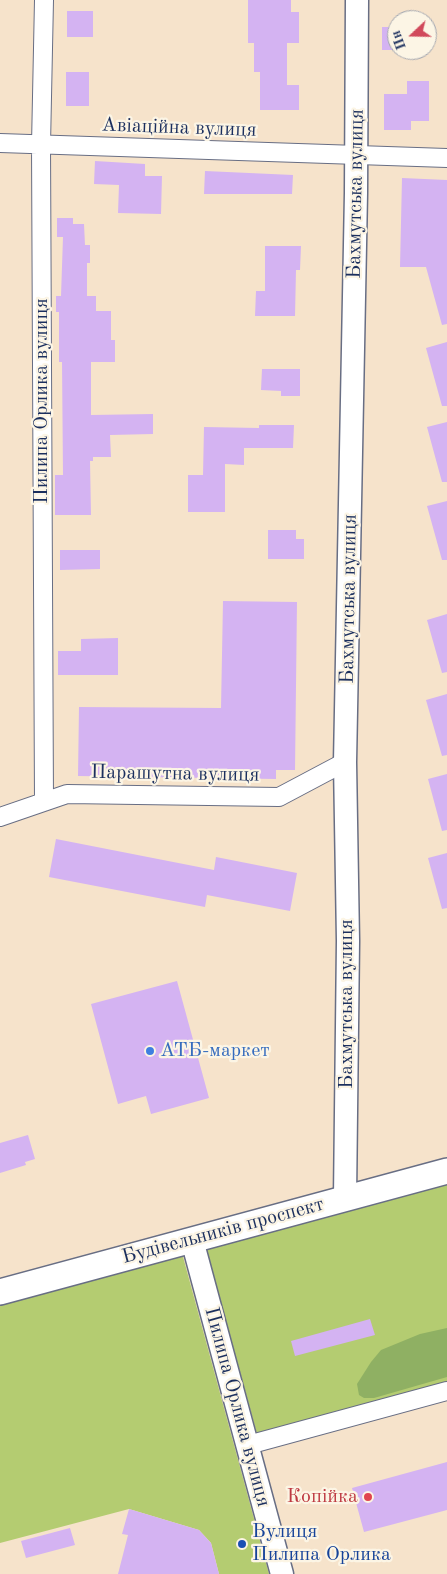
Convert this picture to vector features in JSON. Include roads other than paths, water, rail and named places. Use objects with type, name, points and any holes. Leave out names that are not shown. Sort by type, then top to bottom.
[{"type":"main road","name":"Будівельників проспект","points":[[0,1292],[447,1170]]},
{"type":"street","name":"Пилипа Орлика вулиця","points":[[44,0],[41,145],[44,802]]},
{"type":"street","name":"Бахмутська вулиця","points":[[346,1198],[348,941],[345,762],[357,156],[357,0]]},
{"type":"street","name":"Авіаційна вулиця","points":[[0,143],[447,158]]},
{"type":"street","name":"Парашутна вулиця","points":[[0,817],[67,794],[279,797],[345,762]]},
{"type":"street","name":"Пилипа Орлика вулиця","points":[[192,1240],[282,1574]]},
{"type":"street","points":[[248,1445],[447,1391]]},
{"type":"place","name":"АТБ-маркет","points":[[150,1051]]},
{"type":"place","name":"Копійка","points":[[368,1497]]},
{"type":"place","name":"Вулиця Пилипа Орлика","points":[[242,1544]]}]
